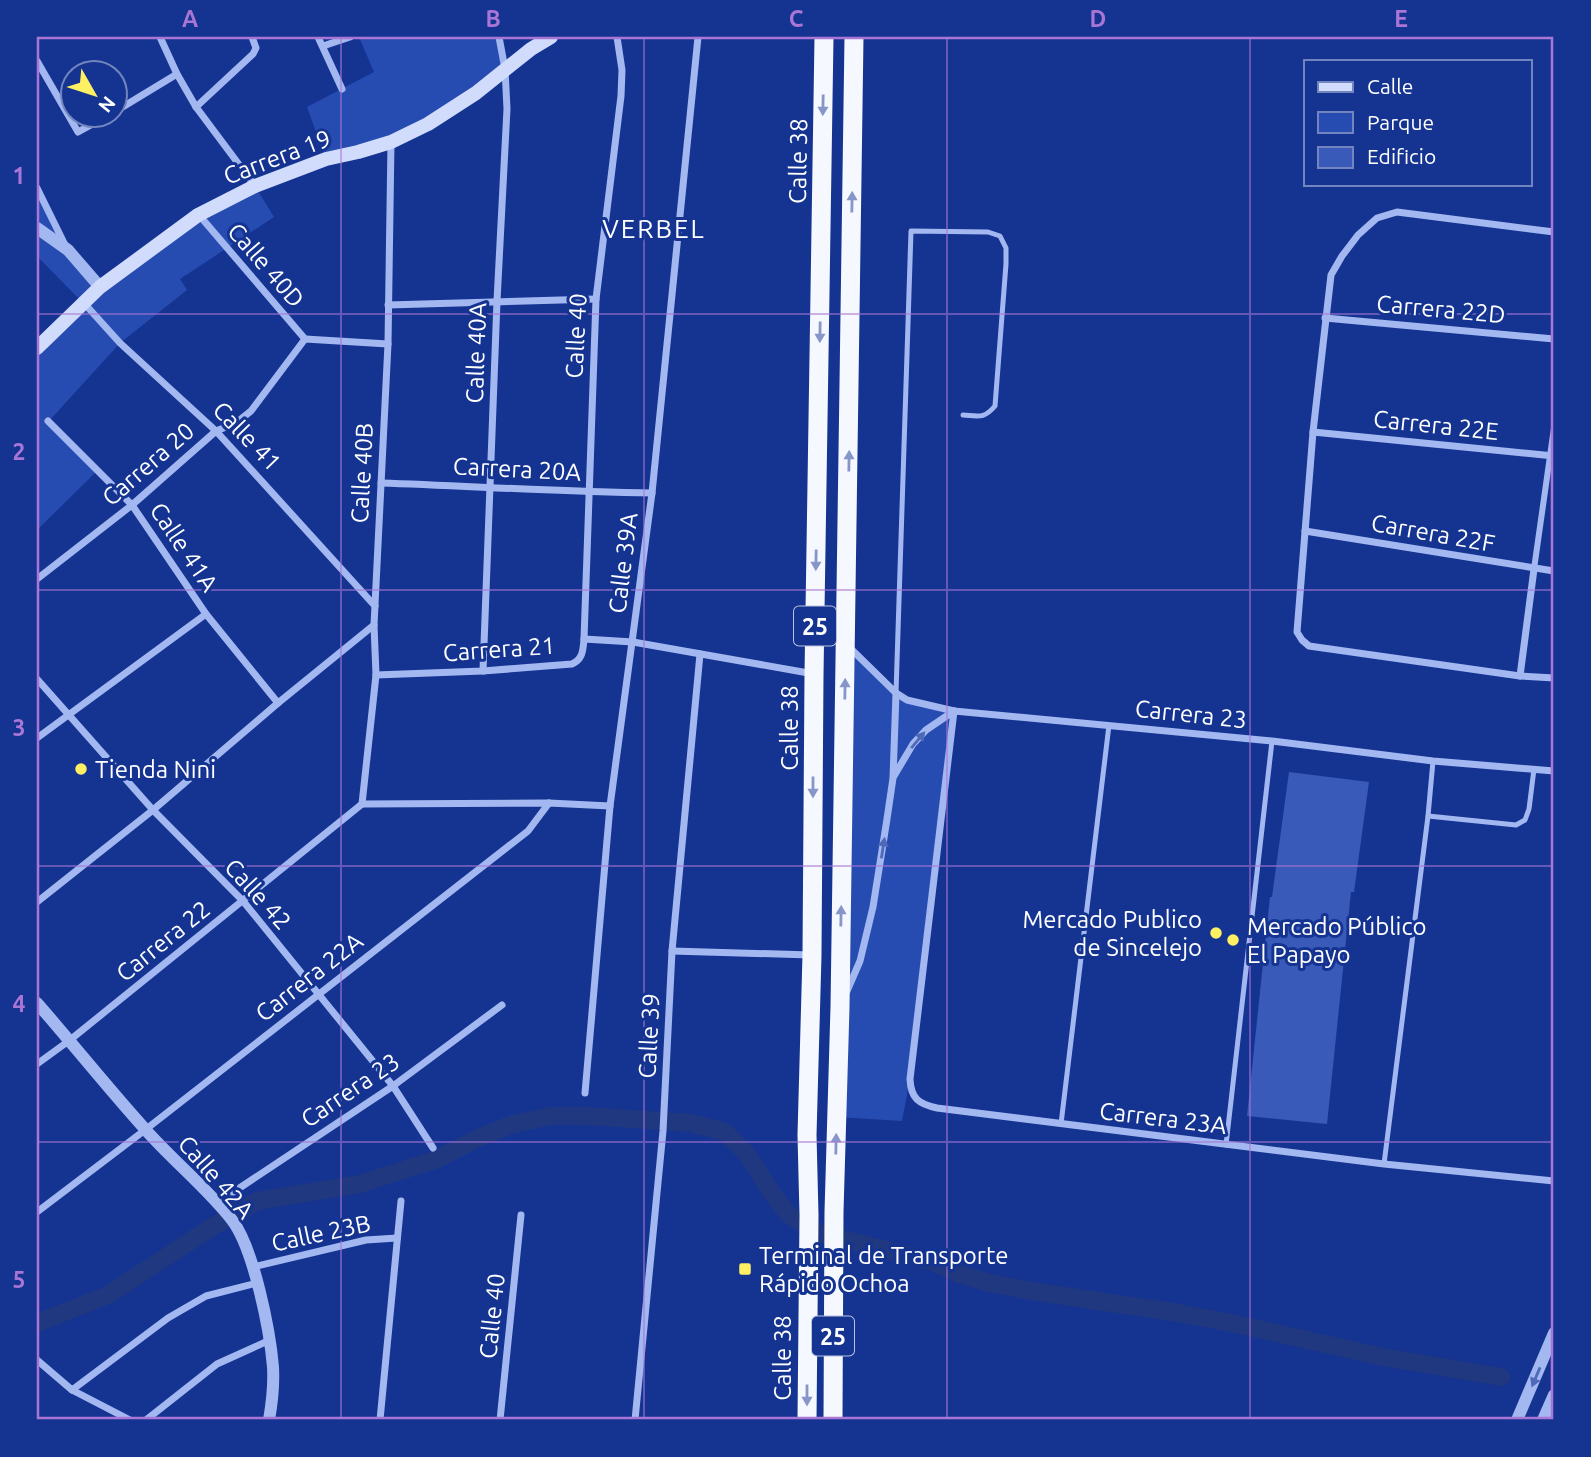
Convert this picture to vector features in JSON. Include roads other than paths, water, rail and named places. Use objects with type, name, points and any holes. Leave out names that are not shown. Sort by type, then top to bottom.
[{"type":"highway","name":"Calle 38","points":[[807,1420],[807,1135],[812,955],[824,37]]},
{"type":"highway","name":"25","points":[[833,1420],[834,1212],[840,1007],[854,37]]},
{"type":"main road","name":"Carrera 19","points":[[37,346],[100,287],[198,215],[255,186],[326,159],[391,142],[428,124],[476,93],[551,37]]},
{"type":"street","points":[[160,37],[196,107],[255,186]]},
{"type":"street","points":[[318,37],[342,89]]},
{"type":"street","points":[[323,46],[350,37]]},
{"type":"street","name":"Calle 40A","points":[[484,671],[497,301],[507,109],[505,69],[499,37]]},
{"type":"street","name":"Calle 40","points":[[584,639],[596,299],[621,96],[622,70],[617,37]]},
{"type":"street","name":"Calle 39A","points":[[585,1093],[610,806],[652,493],[698,37]]},
{"type":"street","points":[[196,107],[253,54],[256,48],[253,39]]},
{"type":"street","points":[[37,61],[60,101]]},
{"type":"street","points":[[130,103],[177,74]]},
{"type":"street","name":"Calle 40B","points":[[362,804],[376,675],[374,625],[388,344],[391,142]]},
{"type":"street","points":[[37,188],[68,250]]},
{"type":"street","points":[[1554,232],[1396,212],[1377,218],[1358,235],[1342,256],[1331,275],[1325,318],[1297,632],[1309,646],[1520,676],[1554,678]]},
{"type":"street","name":"Calle 40D","points":[[198,215],[305,339]]},
{"type":"street","points":[[37,228],[68,250],[100,287]]},
{"type":"street","points":[[388,305],[596,299]]},
{"type":"street","name":"Calle 41","points":[[83,302],[120,343],[216,432],[375,606]]},
{"type":"street","name":"Carrera 22D","points":[[1325,318],[1554,339]]},
{"type":"street","points":[[305,339],[388,344]]},
{"type":"street","name":"Carrera 20","points":[[37,579],[132,505],[216,432],[236,423],[251,411],[305,339]]},
{"type":"street","name":"Calle 41A","points":[[48,421],[132,505],[206,614],[278,703]]},
{"type":"street","points":[[1520,676],[1554,429]]},
{"type":"street","name":"Carrera 22E","points":[[1313,432],[1552,456]]},
{"type":"street","name":"Carrera 20A","points":[[381,483],[652,493]]},
{"type":"street","name":"Carrera 22F","points":[[1305,531],[1554,571]]},
{"type":"street","points":[[37,738],[206,614]]},
{"type":"street","points":[[37,902],[153,810],[374,625]]},
{"type":"street","name":"Carrera 21","points":[[376,675],[572,664],[579,661],[584,639],[632,642],[814,675]]},
{"type":"street","name":"Carrera 23","points":[[846,644],[896,693],[907,700],[954,711],[1554,771]]},
{"type":"street","name":"Calle 39","points":[[635,1420],[663,1130],[672,951],[700,654]]},
{"type":"street","name":"Calle 42","points":[[37,679],[153,810],[243,901],[393,1086],[433,1148]]},
{"type":"street","points":[[840,1007],[860,961],[873,907],[893,778],[896,693]]},
{"type":"street","points":[[893,778],[913,744],[926,730],[954,711]]},
{"type":"street","name":"Carrera 23A","points":[[954,711],[910,1079],[911,1091],[917,1099],[925,1105],[937,1108],[1061,1124],[1384,1164],[1554,1181]]},
{"type":"street","points":[[362,804],[549,803],[610,806]]},
{"type":"street","name":"Carrera 22A","points":[[37,1212],[527,831],[549,803]]},
{"type":"street","name":"Carrera 22","points":[[37,1064],[362,804]]},
{"type":"street","points":[[672,951],[812,955]]},
{"type":"street","name":"Calle 42A","points":[[37,1003],[145,1130],[221,1207],[241,1235],[253,1267],[270,1340],[273,1369],[270,1420]]},
{"type":"street","name":"Carrera 23","points":[[221,1207],[393,1086],[502,1005]]},
{"type":"street","points":[[380,1420],[401,1201]]},
{"type":"street","name":"Calle 40","points":[[500,1420],[521,1215]]},
{"type":"street","name":"Calle 23B","points":[[253,1267],[366,1240],[397,1238]]},
{"type":"street","points":[[72,1390],[168,1318],[206,1296],[257,1283]]},
{"type":"street","points":[[1517,1420],[1554,1333]]},
{"type":"street","points":[[146,1420],[217,1364],[270,1340]]},
{"type":"street","points":[[37,1360],[72,1390],[130,1420]]},
{"type":"street","points":[[1543,1420],[1554,1395]]},
{"type":"lane","points":[[896,693],[911,231],[988,232],[999,236],[1006,248],[995,406],[988,414],[963,415]]},
{"type":"lane","points":[[1061,1124],[1109,725]]},
{"type":"lane","points":[[1226,1145],[1272,741]]},
{"type":"lane","points":[[1384,1164],[1433,761]]},
{"type":"lane","points":[[1428,816],[1516,825],[1525,820],[1534,769]]},
{"type":"waterway","points":[[37,1323],[108,1295],[257,1201],[360,1184],[438,1159],[510,1125],[550,1116],[588,1116],[691,1123],[725,1132],[747,1154],[789,1215],[821,1234],[931,1261],[959,1274],[990,1283],[1179,1313],[1383,1357],[1501,1377]]},
{"type":"place","name":"Tienda Nini","points":[[81,769]]},
{"type":"place","name":"Mercado Publico de Sincelejo","points":[[1216,933]]},
{"type":"place","name":"Mercado Público El Papayo","points":[[1233,940]]},
{"type":"place","name":"Terminal de Transporte Rápido Ochoa","points":[[745,1269]]},
{"type":"district","name":"VERBEL","points":[[654,228]]}]
